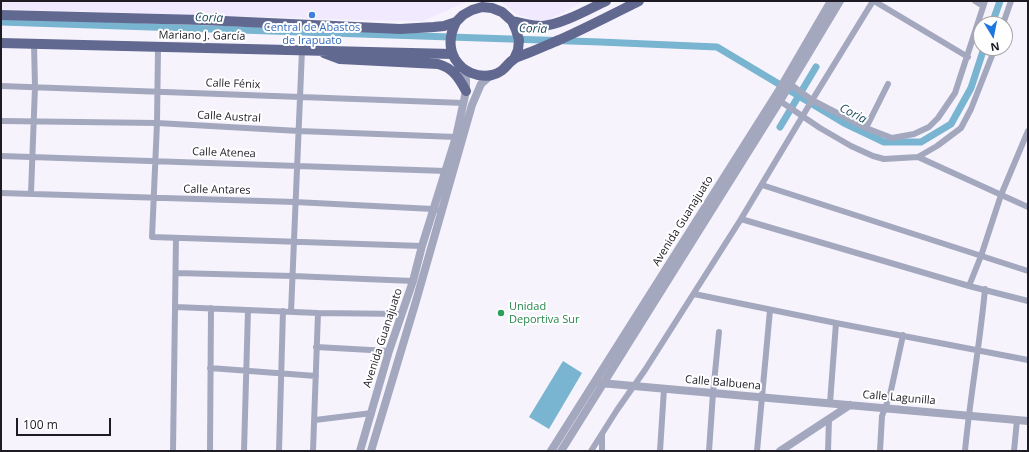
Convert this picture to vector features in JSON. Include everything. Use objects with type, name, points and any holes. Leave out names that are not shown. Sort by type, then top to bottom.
[{"type":"main road","points":[[514,25],[544,26],[572,18],[606,1]]},
{"type":"main road","points":[[516,55],[542,48],[639,1]]},
{"type":"main road","points":[[492,8],[502,12],[514,25],[519,40],[516,55],[504,70],[491,75],[482,76],[472,74],[457,62],[451,50],[454,26],[463,14],[472,10],[492,8]]},
{"type":"main road","points":[[1,15],[202,20],[400,29],[454,26]]},
{"type":"main road","name":"Mariano J. García","points":[[1,43],[158,48],[316,50],[411,54],[451,50]]},
{"type":"main road","points":[[316,50],[340,60],[438,64],[446,67],[454,73],[460,79],[466,91]]},
{"type":"street","name":"Avenida Guanajuato","points":[[561,451],[781,99],[787,84],[831,1]]},
{"type":"street","name":"Avenida Guanajuato","points":[[787,84],[840,1]]},
{"type":"street","points":[[591,451],[617,410],[635,386],[741,219],[810,100],[873,1],[968,58]]},
{"type":"street","points":[[787,84],[810,100],[866,128],[892,138],[914,134],[929,127],[946,107],[955,93],[968,58],[984,4],[975,1]]},
{"type":"street","points":[[1006,16],[1011,1]]},
{"type":"street","points":[[31,193],[35,87],[34,44]]},
{"type":"street","points":[[158,48],[158,92],[152,237],[422,246]]},
{"type":"street","points":[[291,312],[302,50]]},
{"type":"street","points":[[918,157],[961,128],[971,109],[992,56]]},
{"type":"street","name":"Avenida Guanajuato","points":[[371,451],[416,301],[446,171],[456,137],[466,91],[464,69]]},
{"type":"street","name":"Avenida Guanajuato","points":[[360,451],[389,351],[413,281],[422,246],[437,210],[472,105],[481,84],[491,75]]},
{"type":"street","points":[[866,128],[888,84]]},
{"type":"street","name":"Calle Fénix","points":[[1,86],[464,103]]},
{"type":"street","name":"Avenida Guanajuato","points":[[551,451],[594,382],[781,99]]},
{"type":"street","points":[[781,99],[844,143],[872,156],[884,159],[918,157],[1028,207]]},
{"type":"street","name":"Calle Austral","points":[[1,121],[157,123],[299,131],[456,137]]},
{"type":"street","points":[[969,286],[981,256],[1001,195],[1028,131]]},
{"type":"street","name":"Calle Atenea","points":[[1,156],[446,171]]},
{"type":"street","points":[[762,185],[1028,271]]},
{"type":"street","name":"Calle Antares","points":[[1,193],[295,202],[437,210]]},
{"type":"street","points":[[741,219],[969,286],[1028,301]]},
{"type":"street","points":[[173,451],[176,238]]},
{"type":"street","points":[[176,273],[413,281]]},
{"type":"street","points":[[965,451],[968,416],[978,351],[985,289]]},
{"type":"street","points":[[694,294],[1028,360]]},
{"type":"street","points":[[176,307],[318,313],[402,314]]},
{"type":"street","points":[[210,451],[211,308]]},
{"type":"street","points":[[244,451],[248,310]]},
{"type":"street","points":[[757,451],[770,310]]},
{"type":"street","points":[[279,451],[283,311]]},
{"type":"street","points":[[313,451],[318,313]]},
{"type":"street","points":[[830,403],[836,323]]},
{"type":"street","points":[[709,451],[719,332]]},
{"type":"street","points":[[880,451],[882,416],[890,395],[903,336]]},
{"type":"street","points":[[316,348],[389,351]]},
{"type":"street","points":[[210,368],[316,376]]},
{"type":"street","name":"Calle Balbuena","points":[[594,382],[850,405]]},
{"type":"street","points":[[660,451],[664,389]]},
{"type":"street","name":"Calle Lagunilla","points":[[784,450],[850,405],[1028,421]]},
{"type":"street","points":[[314,420],[372,413]]},
{"type":"street","points":[[828,451],[829,419]]},
{"type":"street","points":[[1014,451],[1017,420]]},
{"type":"street","points":[[366,428],[378,431]]},
{"type":"street","points":[[602,434],[602,451]]},
{"type":"shaded area","name":"Central de Abastos de Irapuato","points":[[1,1],[468,1],[423,21],[393,21],[1,9]]},
{"type":"shaded area","points":[[500,1],[585,1],[548,20],[535,20],[518,15]]},
{"type":"water","points":[[563,361],[582,373],[549,429],[529,417]]},
{"type":"waterway","name":"Coria","points":[[995,16],[1000,1]]},
{"type":"waterway","name":"Coria","points":[[1,22],[717,47],[844,123],[884,142],[921,142],[951,124],[971,88],[981,56]]},
{"type":"waterway","name":"Coria","points":[[780,127],[816,67]]},
{"type":"place","name":"Central de Abastos de Irapuato","points":[[312,15]]},
{"type":"place","name":"Unidad Deportiva Sur","points":[[501,313]]}]
